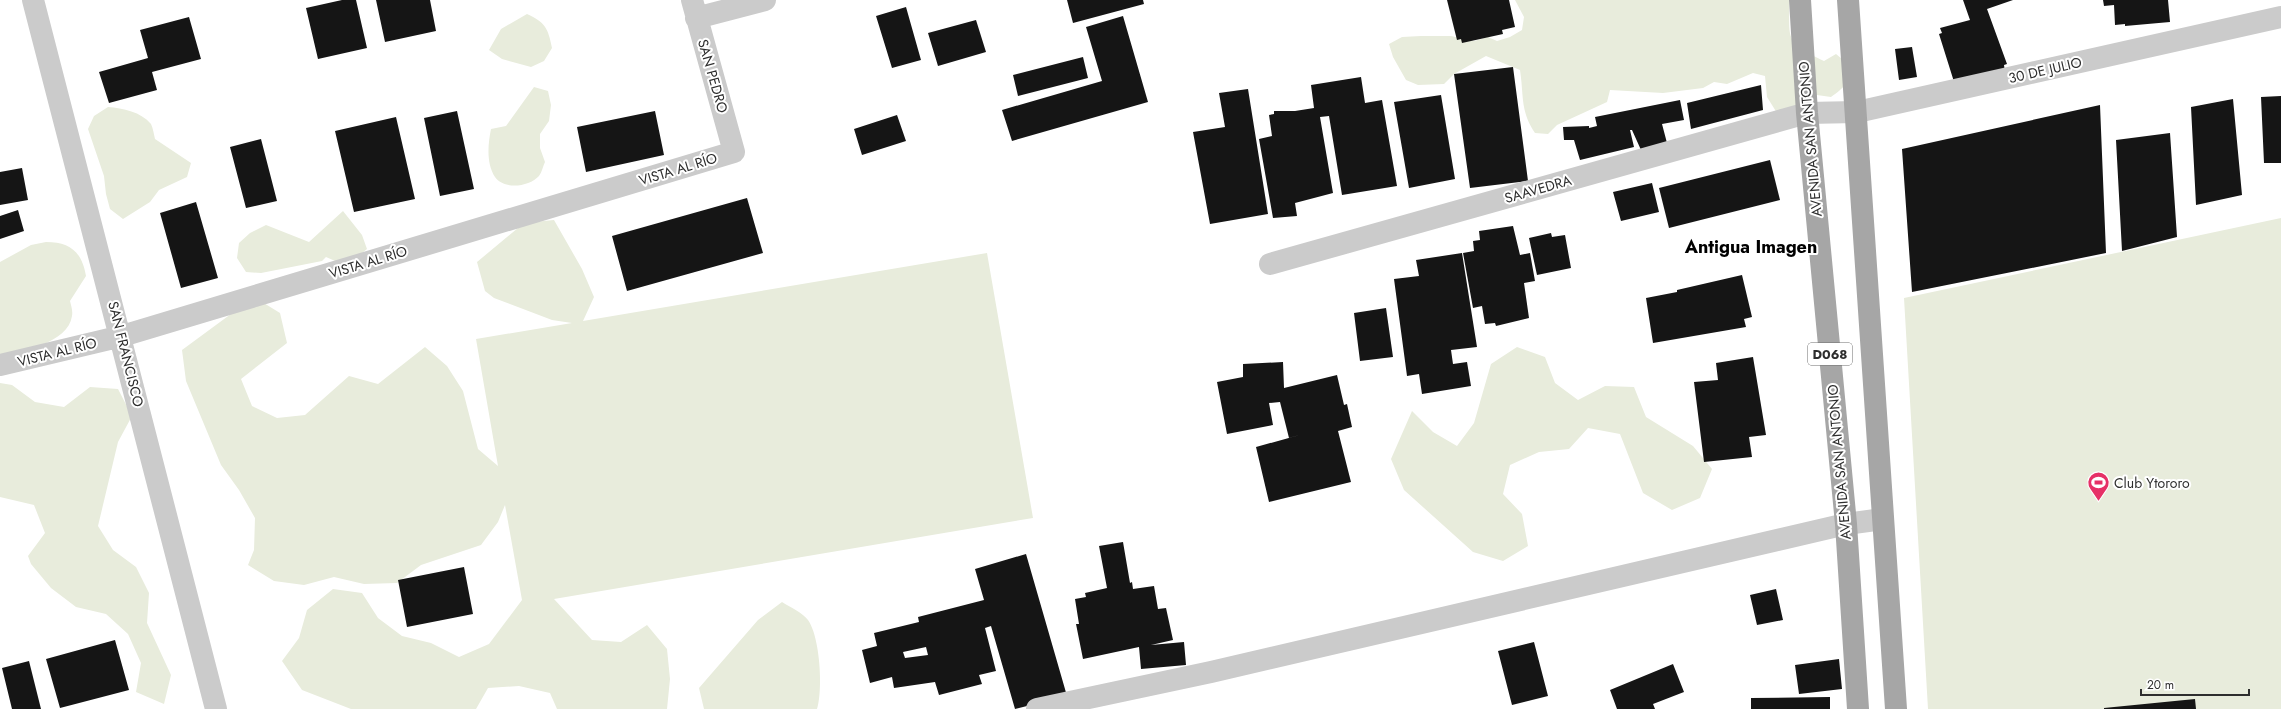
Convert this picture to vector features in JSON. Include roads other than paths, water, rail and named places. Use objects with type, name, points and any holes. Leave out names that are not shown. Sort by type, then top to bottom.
[{"type":"main road","name":"AVENIDA SAN ANTONIO","points":[[1800,0],[1807,113],[1846,524],[1858,709]]},
{"type":"main road","name":"D068","points":[[1848,0],[1857,112],[1896,709]]},
{"type":"street","name":"SAN FRANCISCO","points":[[33,0],[122,336],[216,709]]},
{"type":"street","points":[[694,9],[765,0]]},
{"type":"street","name":"SAN PEDRO","points":[[694,9],[734,152]]},
{"type":"street","name":"30 DE JULIO","points":[[1807,113],[1857,112],[2281,17]]},
{"type":"street","name":"SAAVEDRA","points":[[1270,264],[1807,113]]},
{"type":"street","name":"VISTA AL RÍO","points":[[0,365],[122,336],[734,152]]},
{"type":"street","points":[[1037,709],[1211,672],[1846,524],[1883,519]]},
{"type":"place","name":"Club Ytororo","points":[[2099,502]]},
{"type":"district","name":"Antigua Imagen","points":[[1751,247]]}]
